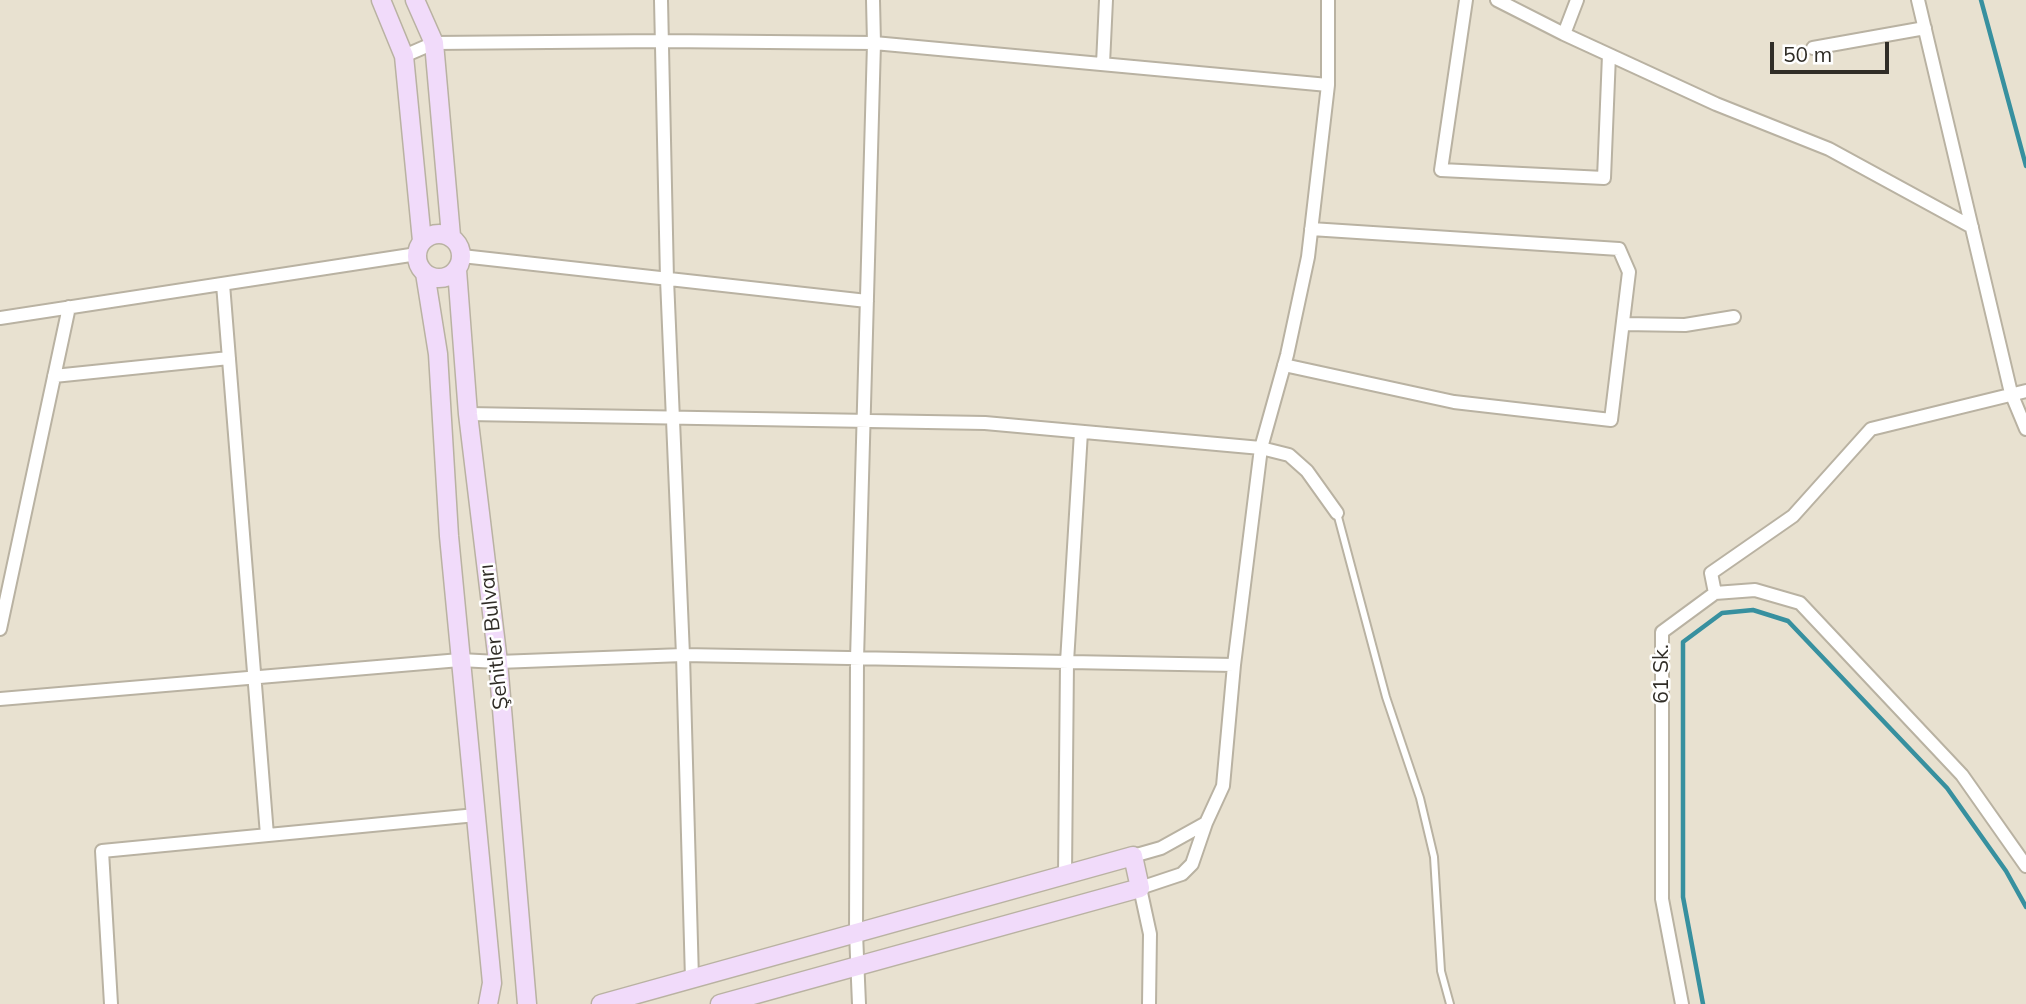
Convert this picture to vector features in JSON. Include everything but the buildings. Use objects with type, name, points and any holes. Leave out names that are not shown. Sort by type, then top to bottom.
[{"type":"main road","points":[[381,0],[404,56],[420,268],[438,278],[451,275],[459,263],[461,248],[451,236],[434,43],[415,0]]},
{"type":"main road","points":[[420,247],[436,234],[451,236]]},
{"type":"main road","name":"Şehitler Bulvarı","points":[[459,263],[468,414],[498,662],[527,1004]]},
{"type":"main road","name":"Şehitler Bulvarı","points":[[425,273],[438,354],[449,536],[492,983],[488,1004]]},
{"type":"main road","points":[[601,1004],[1133,856],[1140,888],[720,1004]]},
{"type":"street","points":[[661,0],[667,279],[683,656],[692,979]]},
{"type":"street","points":[[859,1004],[856,933],[858,659],[873,0]]},
{"type":"street","points":[[1103,64],[1106,0]]},
{"type":"street","points":[[1149,1004],[1150,934],[1140,888],[1182,874],[1192,864],[1206,822],[1223,786],[1234,665],[1261,448],[1284,365],[1308,257],[1328,85],[1328,0]]},
{"type":"street","points":[[1466,0],[1441,170],[1604,178],[1609,55]]},
{"type":"street","points":[[1497,0],[1716,104],[1829,149],[1972,227]]},
{"type":"street","points":[[1564,34],[1577,0]]},
{"type":"street","points":[[1918,0],[2011,393],[2026,429]]},
{"type":"street","points":[[1813,48],[1924,28]]},
{"type":"street","points":[[404,56],[434,43],[874,43],[1328,85]]},
{"type":"street","points":[[1284,365],[1454,402],[1612,420],[1629,272],[1619,249],[1311,229]]},
{"type":"street","points":[[0,318],[223,284],[420,247]]},
{"type":"street","points":[[459,263],[667,279],[867,301]]},
{"type":"street","points":[[223,284],[267,835]]},
{"type":"street","points":[[0,629],[69,307]]},
{"type":"street","points":[[1623,324],[1685,325],[1734,317]]},
{"type":"street","points":[[54,376],[229,358]]},
{"type":"street","points":[[2026,391],[1871,429],[1793,516],[1711,573],[1715,593],[1755,590],[1800,603],[1962,775],[2026,866]]},
{"type":"street","points":[[468,414],[985,423],[1261,448],[1289,455],[1307,471],[1337,513]]},
{"type":"street","points":[[1065,875],[1067,662],[1081,432]]},
{"type":"street","name":"61 Sk.","points":[[1682,1004],[1662,899],[1662,632],[1715,593]]},
{"type":"street","points":[[0,699],[460,660],[498,662],[683,656],[1234,665]]},
{"type":"street","points":[[111,1004],[102,852],[476,815]]},
{"type":"street","points":[[1133,856],[1161,848],[1206,822]]},
{"type":"lane","points":[[1337,513],[1386,697],[1420,798],[1434,857],[1441,971],[1450,1004]]},
{"type":"waterway","points":[[1981,0],[2026,166]]},
{"type":"waterway","points":[[1703,1004],[1683,897],[1683,642],[1722,613],[1753,610],[1788,621],[1947,788],[2006,871],[2026,907]]}]
